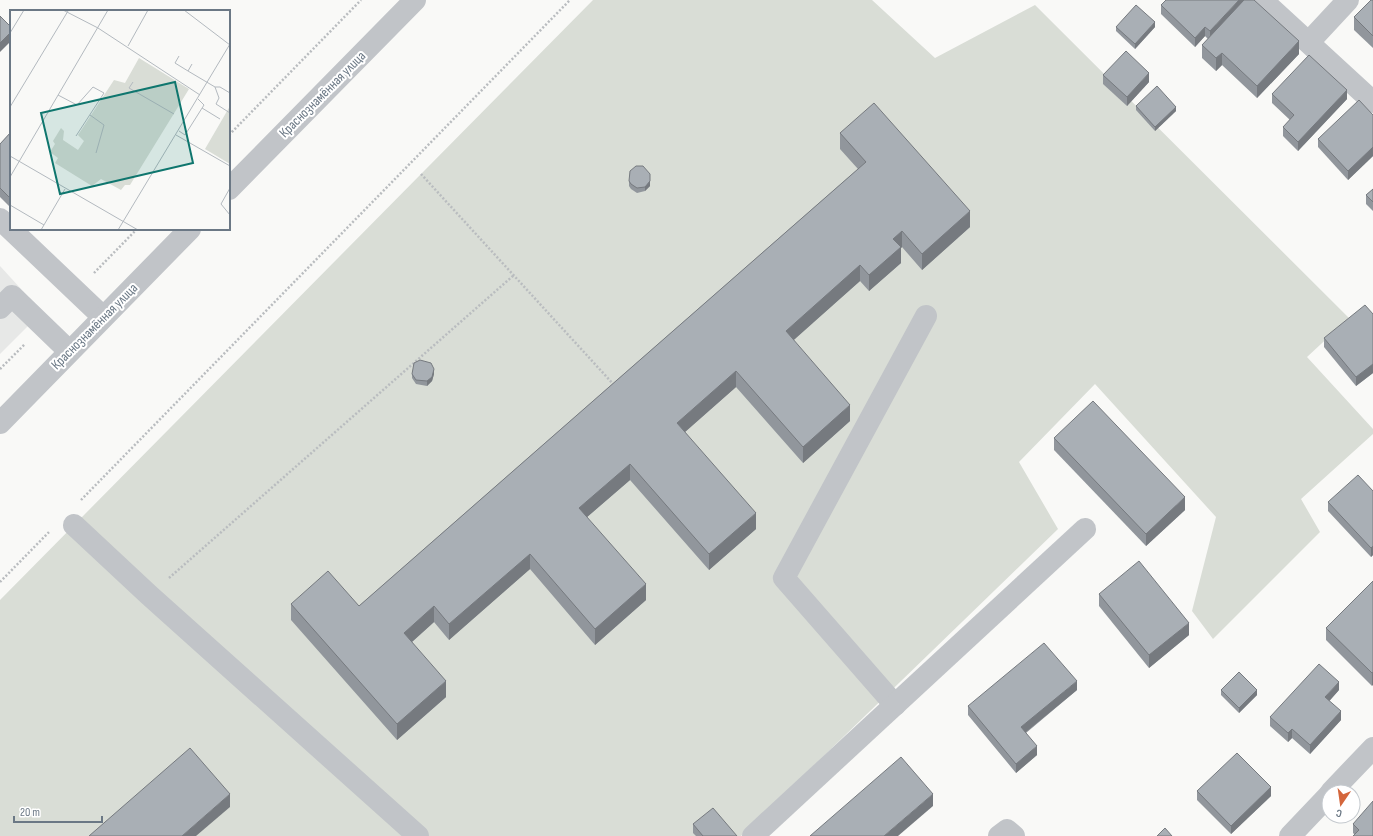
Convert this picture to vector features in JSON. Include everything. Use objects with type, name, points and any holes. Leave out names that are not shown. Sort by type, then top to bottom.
[{"type":"street","name":"Краснознамённая улица","points":[[230,188],[415,0]]},
{"type":"street","points":[[1262,0],[1373,102]]},
{"type":"street","points":[[1309,42],[1348,0]]},
{"type":"street","points":[[0,219],[10,228]]},
{"type":"street","points":[[12,230],[103,317]]},
{"type":"street","name":"Краснознамённая улица","points":[[0,423],[189,230]]},
{"type":"street","points":[[0,308],[12,296],[69,351]]},
{"type":"street","points":[[895,705],[784,578],[926,316]]},
{"type":"street","points":[[74,525],[149,595],[418,836]]},
{"type":"street","points":[[753,836],[1085,529]]},
{"type":"street","points":[[1339,784],[1373,748]]},
{"type":"street","points":[[1290,836],[1321,803]]},
{"type":"street","points":[[998,836],[1007,830],[1014,836]]},
{"type":"path","points":[[230,134],[361,0]]},
{"type":"path","points":[[78,502],[570,0]]},
{"type":"path","points":[[421,174],[616,387]]},
{"type":"path","points":[[76,291],[136,230]]},
{"type":"path","points":[[149,595],[514,275]]},
{"type":"path","points":[[0,582],[50,531]]},
{"type":"shaded area","points":[[593,0],[872,0],[935,58],[1035,5],[1349,318],[1307,357],[1373,429],[1373,434],[1301,499],[1320,532],[1213,639],[1192,611],[1216,517],[1095,384],[1019,462],[1058,529],[741,836],[0,836],[0,600]]},
{"type":"shaded area","points":[[0,266],[42,312],[0,354]]},
{"type":"building","points":[[1166,0],[1239,0],[1210,31],[1205,27],[1195,38],[1161,5]]},
{"type":"building","points":[[1244,0],[1254,0],[1299,41],[1257,86],[1222,53],[1216,58],[1202,45]]},
{"type":"building","points":[[1371,0],[1373,0],[1373,36],[1354,17]]},
{"type":"building","points":[[1136,5],[1155,22],[1135,44],[1116,27]]},
{"type":"building","points":[[0,16],[10,26],[10,33],[0,43]]},
{"type":"building","points":[[1126,51],[1149,73],[1127,97],[1103,75]]},
{"type":"building","points":[[1309,55],[1347,90],[1298,142],[1283,127],[1294,115],[1272,94]]},
{"type":"building","points":[[1157,86],[1176,107],[1155,127],[1136,106]]},
{"type":"building","points":[[1359,100],[1373,115],[1373,147],[1348,171],[1318,139]]},
{"type":"building","points":[[874,103],[970,211],[922,254],[902,231],[893,239],[901,247],[869,275],[860,265],[786,331],[850,405],[803,447],[736,371],[677,423],[756,513],[709,554],[630,464],[579,508],[646,584],[595,629],[530,554],[449,624],[434,606],[404,633],[446,681],[397,724],[291,604],[328,571],[359,606],[866,162],[840,133]]},
{"type":"building","points":[[10,133],[10,198],[0,188],[0,144]]},
{"type":"building","points":[[636,166],[643,166],[650,174],[650,181],[645,187],[637,188],[629,181],[630,171]]},
{"type":"building","points":[[1373,189],[1373,202],[1366,195]]},
{"type":"building","points":[[1365,305],[1373,314],[1373,364],[1356,377],[1324,338]]},
{"type":"building","points":[[420,360],[431,363],[434,369],[432,377],[427,381],[416,380],[412,374],[414,363]]},
{"type":"building","points":[[1093,401],[1185,497],[1146,534],[1054,438]]},
{"type":"building","points":[[1358,475],[1373,491],[1373,546],[1371,548],[1328,502]]},
{"type":"building","points":[[1139,561],[1189,623],[1149,655],[1099,594]]},
{"type":"building","points":[[1373,581],[1373,672],[1372,673],[1326,628]]},
{"type":"building","points":[[1044,643],[1077,681],[1021,727],[1037,746],[1016,764],[968,706]]},
{"type":"building","points":[[1319,664],[1339,682],[1325,697],[1341,711],[1310,745],[1292,729],[1288,733],[1270,717]]},
{"type":"building","points":[[1239,672],[1257,690],[1239,708],[1221,690]]},
{"type":"building","points":[[190,748],[230,794],[182,836],[89,836]]},
{"type":"building","points":[[1237,753],[1271,787],[1231,826],[1197,791]]},
{"type":"building","points":[[901,757],[933,794],[884,836],[810,836]]},
{"type":"building","points":[[1373,801],[1373,836],[1353,836],[1359,830],[1353,824],[1361,824],[1361,815]]},
{"type":"building","points":[[713,808],[737,836],[703,836],[693,824]]},
{"type":"building","points":[[1165,828],[1172,836],[1157,836]]}]
